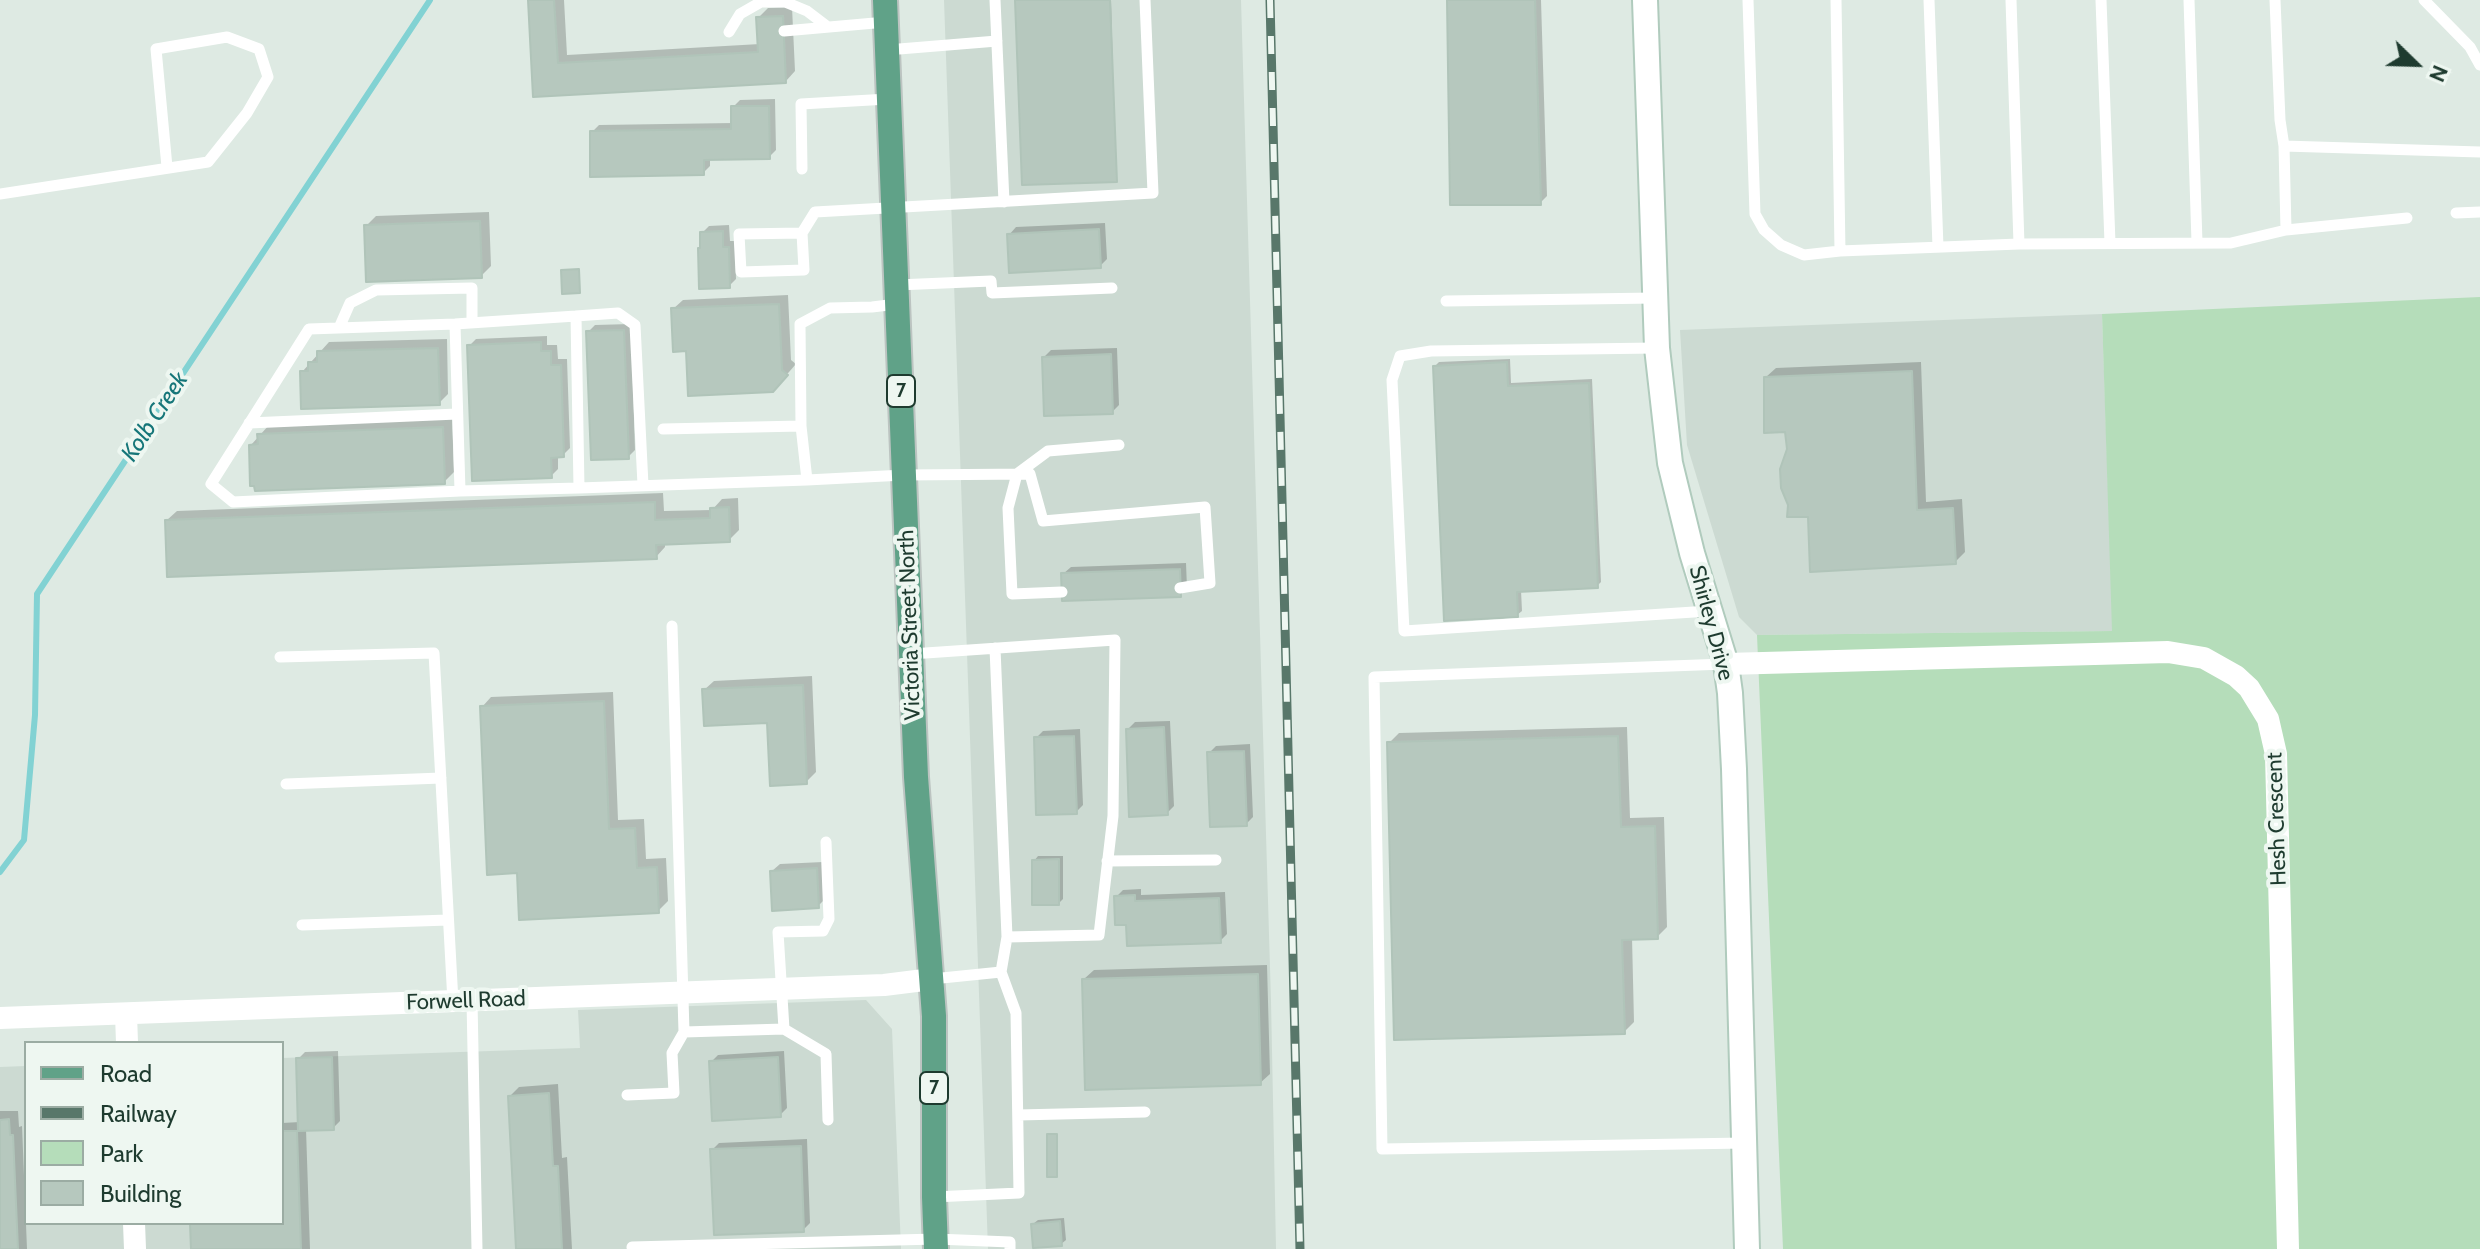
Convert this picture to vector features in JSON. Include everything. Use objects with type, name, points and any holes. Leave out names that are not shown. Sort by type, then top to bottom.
[{"type":"main road","name":"Victoria Street North","points":[[886,11],[916,777],[934,1016],[936,1244]]},
{"type":"street","name":"Shirley Drive","points":[[1645,0],[1657,348],[1670,463],[1692,553],[1726,664],[1730,693],[1747,1249]]},
{"type":"street","name":"Hesh Crescent","points":[[1726,664],[2168,652],[2204,658],[2229,671],[2249,688],[2268,719],[2276,754],[2288,1249]]},
{"type":"street","name":"Forwell Road","points":[[0,1018],[884,985],[932,979]]},
{"type":"street","points":[[126,1014],[127,1041]]},
{"type":"street","points":[[134,1225],[135,1249]]},
{"type":"lane","points":[[995,0],[1004,202]]},
{"type":"lane","points":[[802,233],[739,234],[741,272],[804,270],[802,233],[815,212],[1153,193],[1145,0]]},
{"type":"lane","points":[[1748,0],[1755,214],[1764,230],[1781,245],[1804,255],[2019,244],[2231,243],[2286,230],[2407,218]]},
{"type":"lane","points":[[1836,0],[1840,251]]},
{"type":"lane","points":[[1929,0],[1938,247]]},
{"type":"lane","points":[[2011,0],[2019,244]]},
{"type":"lane","points":[[2101,0],[2110,243]]},
{"type":"lane","points":[[2189,0],[2197,242]]},
{"type":"lane","points":[[2275,0],[2286,230]]},
{"type":"lane","points":[[2424,0],[2470,47],[2480,65]]},
{"type":"lane","points":[[729,32],[740,14],[761,2],[785,2],[807,11],[828,27]]},
{"type":"lane","points":[[784,31],[828,27],[886,11]]},
{"type":"lane","points":[[0,194],[208,162],[247,113],[268,77],[259,49],[227,37],[156,49],[167,167]]},
{"type":"lane","points":[[887,50],[997,41]]},
{"type":"lane","points":[[802,169],[801,104],[889,99]]},
{"type":"lane","points":[[2284,146],[2480,152]]},
{"type":"lane","points":[[2456,213],[2480,212]]},
{"type":"lane","points":[[807,480],[801,426],[800,324],[830,308],[872,307],[897,294],[991,281],[992,293],[1112,288]]},
{"type":"lane","points":[[339,328],[350,303],[376,290],[472,288],[472,323]]},
{"type":"lane","points":[[1446,301],[1655,298]]},
{"type":"lane","points":[[643,485],[635,325],[618,313],[455,324],[309,329],[211,484],[233,502],[904,475],[1024,474]]},
{"type":"lane","points":[[576,316],[579,488]]},
{"type":"lane","points":[[455,324],[460,491]]},
{"type":"lane","points":[[1657,348],[1431,351],[1400,356],[1392,380],[1404,631],[1710,611]]},
{"type":"lane","points":[[249,423],[457,414]]},
{"type":"lane","points":[[663,429],[801,426]]},
{"type":"lane","points":[[1062,592],[1012,594],[1008,508],[1024,474],[1048,451],[1119,445]]},
{"type":"lane","points":[[1024,474],[1043,521],[1205,507],[1210,583],[1180,588]]},
{"type":"lane","points":[[627,1095],[674,1093],[672,1053],[684,1032],[672,626]]},
{"type":"lane","points":[[911,654],[1115,640],[1113,816],[1099,935],[1007,937]]},
{"type":"lane","points":[[934,1197],[1019,1193],[1016,1013],[1001,972],[1007,937],[995,648]]},
{"type":"lane","points":[[280,657],[434,653],[448,920],[462,1001],[477,1249]]},
{"type":"lane","points":[[1726,664],[1374,677],[1382,1149],[1744,1143]]},
{"type":"lane","points":[[286,784],[441,778]]},
{"type":"lane","points":[[784,1029],[778,932],[823,931],[829,919],[826,842]]},
{"type":"lane","points":[[1107,861],[1216,860]]},
{"type":"lane","points":[[302,925],[448,920]]},
{"type":"lane","points":[[932,979],[1001,972]]},
{"type":"lane","points":[[684,1032],[784,1029],[826,1054],[828,1120]]},
{"type":"lane","points":[[1018,1115],[1145,1112]]},
{"type":"lane","points":[[632,1247],[1010,1242],[1010,1249]]},
{"type":"shaded area","points":[[944,0],[1241,0],[1276,1249],[988,1249]]},
{"type":"shaded area","points":[[2102,314],[2113,631],[1757,635],[1739,617],[1687,445],[1680,330]]},
{"type":"shaded area","points":[[866,1000],[892,1029],[901,1249],[0,1249],[0,1067],[24,1066],[24,1225],[284,1225],[284,1058],[580,1048],[578,1010]]},
{"type":"green space","points":[[2480,297],[2480,1249],[1783,1249],[1757,635],[2112,631],[2102,314]]},
{"type":"building","points":[[528,0],[554,0],[558,63],[758,52],[756,17],[783,16],[786,83],[533,97]]},
{"type":"building","points":[[1015,0],[1110,0],[1117,182],[1022,185]]},
{"type":"building","points":[[1447,0],[1535,0],[1541,205],[1450,205]]},
{"type":"building","points":[[731,106],[769,106],[770,159],[704,160],[704,175],[590,177],[590,131],[731,129]]},
{"type":"building","points":[[480,221],[482,278],[366,282],[364,225]]},
{"type":"building","points":[[1099,229],[1101,268],[1009,273],[1007,234]]},
{"type":"building","points":[[723,231],[723,247],[729,247],[730,288],[699,289],[700,232]]},
{"type":"building","points":[[579,269],[580,293],[562,294],[561,270]]},
{"type":"building","points":[[779,304],[782,370],[788,375],[773,392],[688,396],[686,351],[673,352],[671,308]]},
{"type":"building","points":[[624,330],[629,459],[591,460],[586,331]]},
{"type":"building","points":[[541,342],[541,351],[551,351],[551,365],[561,365],[564,457],[551,458],[552,478],[472,481],[467,345]]},
{"type":"building","points":[[438,348],[440,405],[301,409],[300,371],[308,371],[308,362],[317,362],[317,351]]},
{"type":"building","points":[[1111,354],[1113,414],[1044,416],[1042,357]]},
{"type":"building","points":[[1507,362],[1508,386],[1589,383],[1598,588],[1517,592],[1518,617],[1444,621],[1433,366]]},
{"type":"building","points":[[1912,371],[1917,510],[1953,508],[1956,564],[1810,572],[1808,517],[1787,517],[1788,505],[1781,488],[1780,469],[1787,449],[1785,432],[1764,433],[1764,377]]},
{"type":"building","points":[[443,427],[445,484],[255,491],[254,486],[250,486],[249,445],[258,444],[257,434]]},
{"type":"building","points":[[655,502],[655,520],[710,518],[710,508],[729,507],[730,542],[656,545],[657,559],[167,577],[165,520]]},
{"type":"building","points":[[1180,569],[1181,597],[1062,601],[1061,573]]},
{"type":"building","points":[[803,685],[807,784],[770,786],[767,723],[704,726],[702,689]]},
{"type":"building","points":[[604,701],[609,829],[635,828],[637,868],[657,867],[659,913],[519,920],[517,873],[487,875],[480,706]]},
{"type":"building","points":[[1164,727],[1168,815],[1129,817],[1126,729]]},
{"type":"building","points":[[1074,736],[1077,814],[1036,815],[1034,737]]},
{"type":"building","points":[[1618,736],[1621,827],[1655,826],[1658,939],[1622,940],[1625,1034],[1394,1040],[1387,742]]},
{"type":"building","points":[[1244,751],[1247,826],[1210,827],[1207,752]]},
{"type":"building","points":[[1059,859],[1059,905],[1032,905],[1032,860]]},
{"type":"building","points":[[817,868],[819,908],[772,911],[770,871]]},
{"type":"building","points":[[1135,895],[1135,901],[1219,898],[1221,943],[1127,946],[1126,925],[1115,925],[1114,896]]},
{"type":"building","points":[[1258,974],[1261,1085],[1085,1090],[1082,979]]},
{"type":"building","points":[[332,1057],[334,1130],[298,1131],[296,1058]]},
{"type":"building","points":[[778,1057],[781,1117],[712,1121],[709,1061]]},
{"type":"building","points":[[549,1093],[553,1166],[558,1166],[562,1249],[516,1249],[508,1096]]},
{"type":"building","points":[[9,1119],[10,1135],[13,1135],[18,1249],[0,1249],[0,1120]]},
{"type":"building","points":[[284,1131],[297,1131],[301,1249],[191,1249],[190,1225],[284,1225]]},
{"type":"building","points":[[1047,1134],[1057,1134],[1057,1177],[1047,1177]]},
{"type":"building","points":[[801,1146],[804,1232],[714,1235],[710,1149]]},
{"type":"building","points":[[1060,1221],[1062,1246],[1033,1248],[1031,1224]]},
{"type":"waterway","name":"Kolb Creek","points":[[0,872],[24,840],[35,715],[37,594],[430,0]]},
{"type":"railway","points":[[1270,0],[1300,1249]]}]
